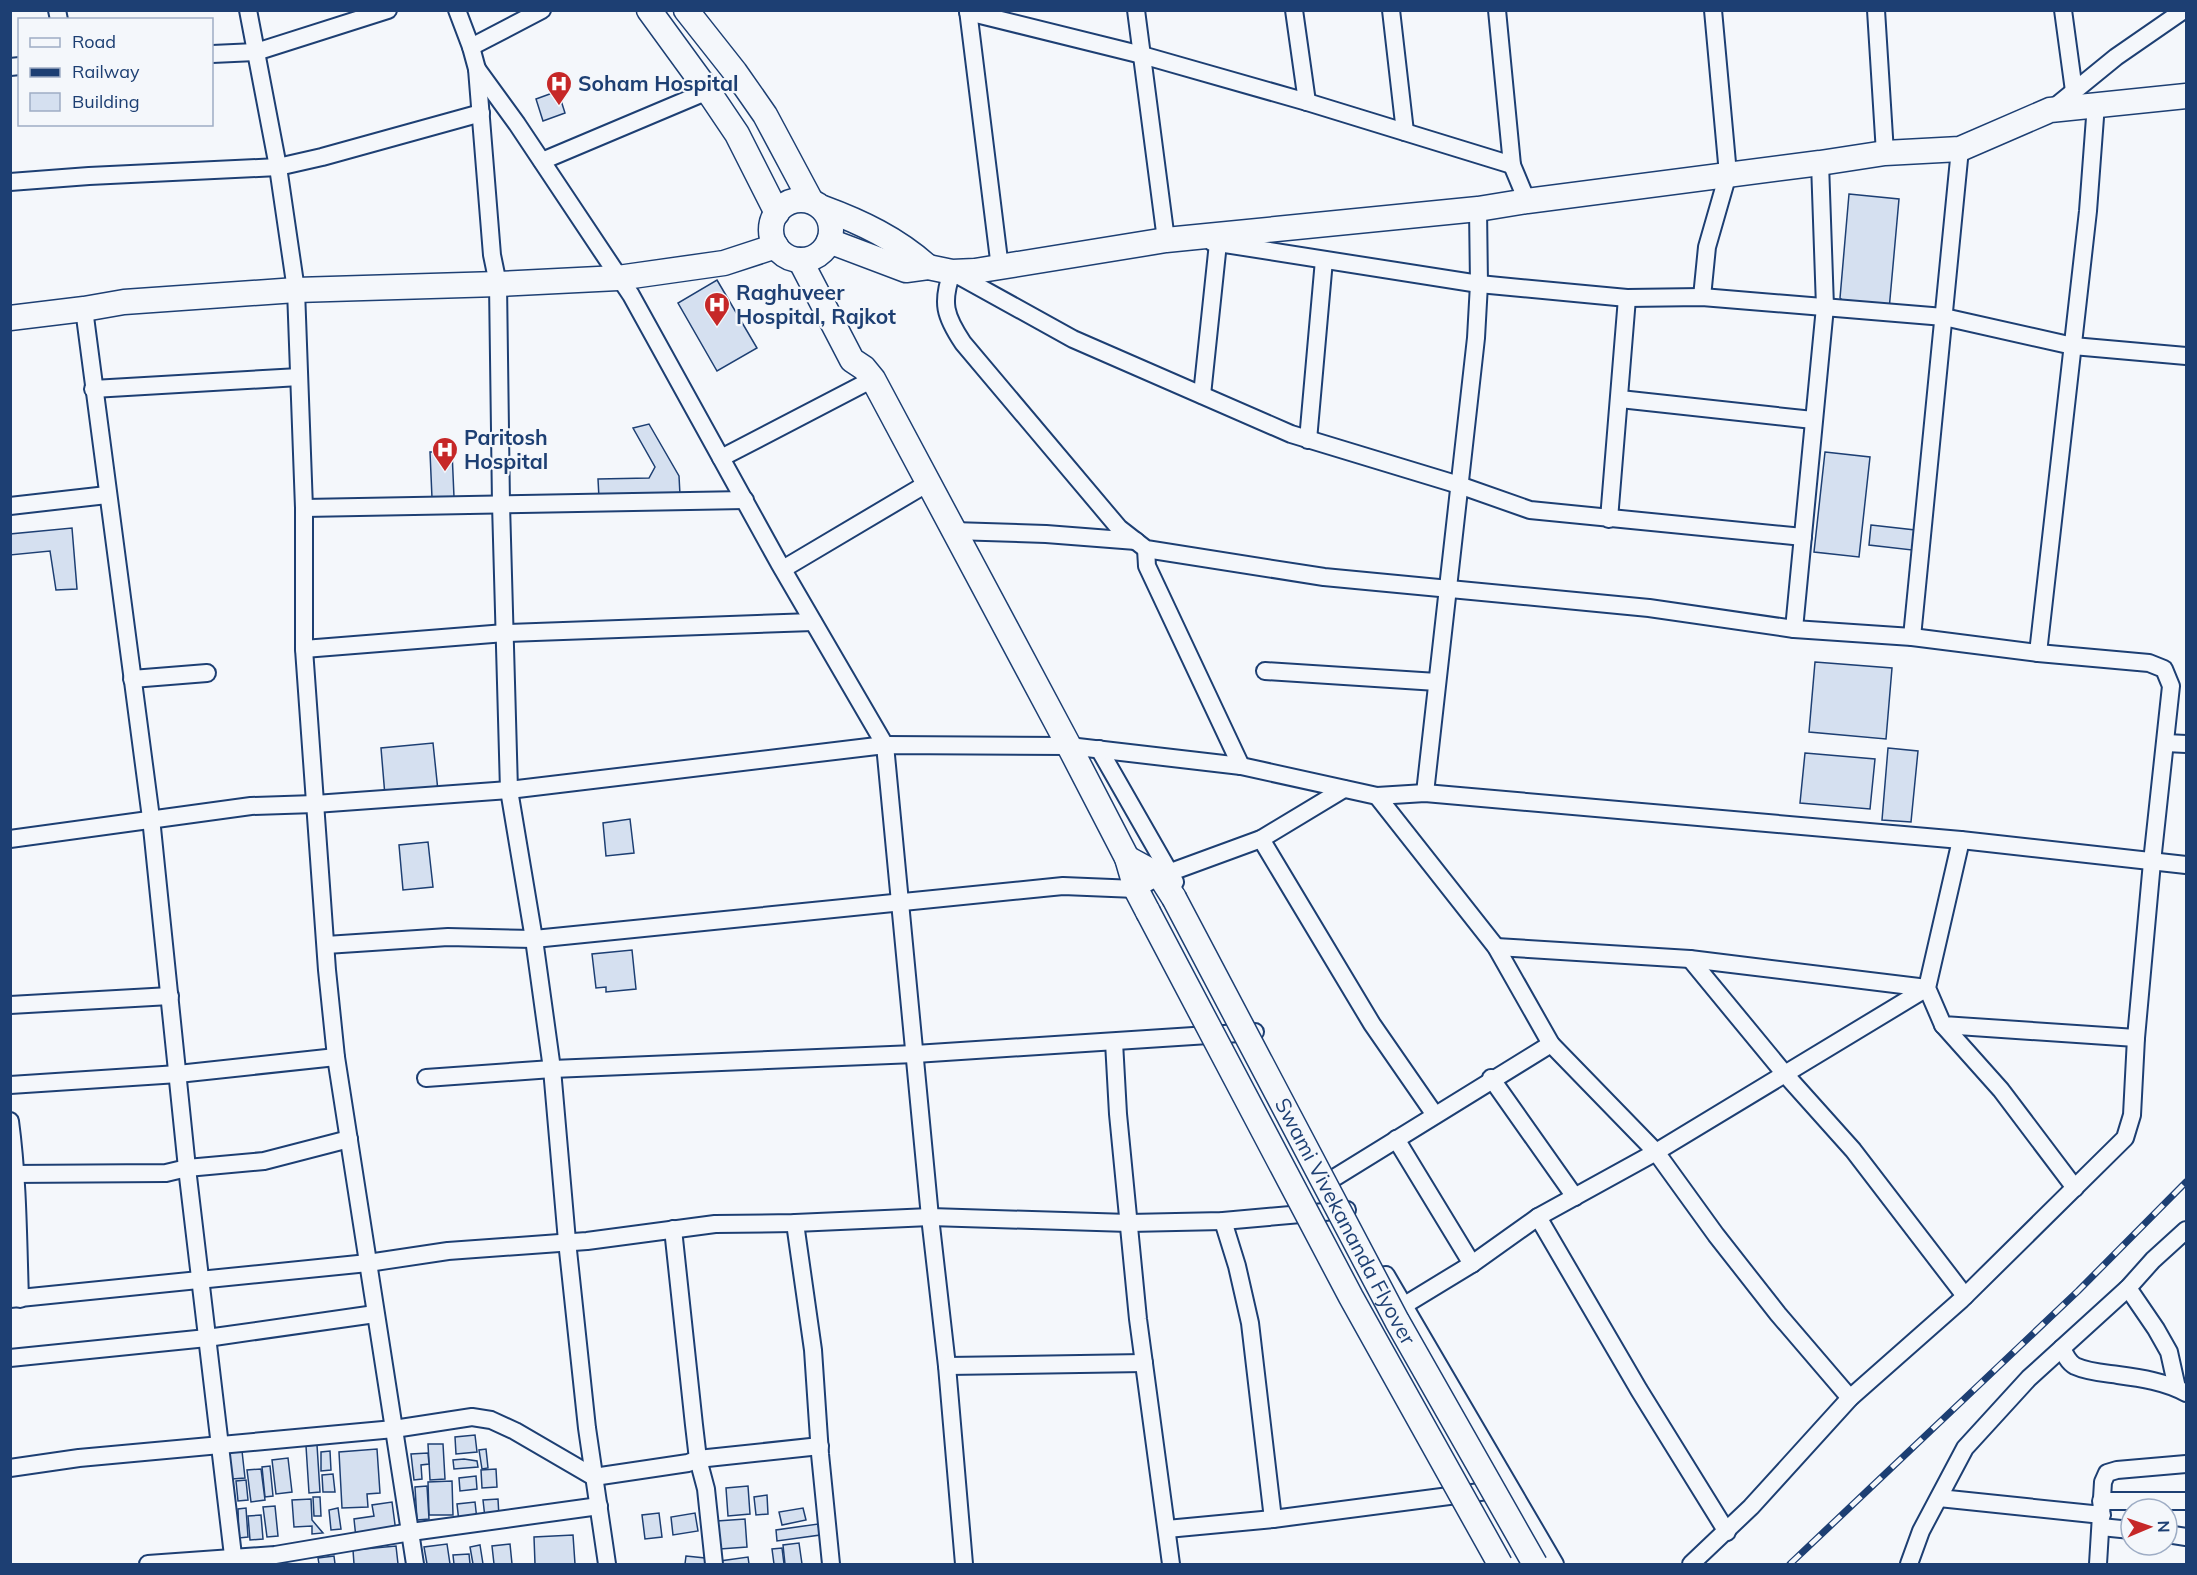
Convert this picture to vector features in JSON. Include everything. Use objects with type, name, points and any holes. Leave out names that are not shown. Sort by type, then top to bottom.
[{"type":"main road","points":[[649,10],[736,134],[777,213]]},
{"type":"main road","points":[[686,10],[735,72],[765,115],[817,204],[830,220],[831,235],[815,253]]},
{"type":"main road","points":[[928,267],[910,251],[861,222],[817,204],[795,200],[782,206],[773,218],[771,232],[776,246],[786,256],[815,253],[906,270],[928,267],[952,272],[1000,268],[1174,239],[1478,209],[1885,153],[1960,149],[2050,110],[2187,96]]},
{"type":"main road","points":[[10,318],[124,302],[296,290],[618,278],[724,263],[776,246]]},
{"type":"main road","name":"Swami Vivekananda Flyover","points":[[815,253],[852,360],[868,374],[928,483],[1069,746],[1127,858],[1136,889],[1351,1297],[1500,1564]]},
{"type":"main road","points":[[1127,858],[1165,874]]},
{"type":"main road","name":"Swami Vivekananda Flyover","points":[[1165,874],[1174,898],[1391,1311],[1534,1564]]},
{"type":"street","points":[[248,10],[278,167],[296,290],[304,508],[304,649],[336,1057],[416,1564]]},
{"type":"street","points":[[213,54],[256,52],[388,10]]},
{"type":"street","points":[[457,10],[477,69],[492,255],[498,284],[509,790],[534,939],[552,1069],[567,1241],[594,1477],[607,1564]]},
{"type":"street","points":[[471,47],[542,10]]},
{"type":"street","points":[[1136,10],[1174,239],[1218,243],[1479,284],[1627,298],[1702,297],[1944,317],[2073,346],[2187,356]]},
{"type":"street","points":[[1294,10],[1307,102]]},
{"type":"street","points":[[1391,10],[1405,132]]},
{"type":"street","points":[[1497,10],[1512,165],[1527,201]]},
{"type":"street","points":[[1702,297],[1707,247],[1728,174],[1713,10]]},
{"type":"street","points":[[1876,10],[1885,153]]},
{"type":"street","points":[[2063,10],[2074,91]]},
{"type":"street","points":[[2050,110],[2116,57],[2184,10]]},
{"type":"street","points":[[1000,268],[968,11],[1142,55],[1307,102],[1512,165]]},
{"type":"street","points":[[477,69],[542,161],[631,295],[783,569],[885,745],[930,1217],[947,1366],[964,1564]]},
{"type":"street","points":[[542,161],[708,91]]},
{"type":"street","points":[[2038,653],[2088,211],[2096,104]]},
{"type":"street","points":[[10,182],[278,167],[481,113]]},
{"type":"street","points":[[1912,637],[1960,149]]},
{"type":"street","points":[[1794,629],[1825,308],[1820,163]]},
{"type":"street","points":[[1425,793],[1476,338],[1479,284],[1478,209]]},
{"type":"street","points":[[1202,395],[1218,243]]},
{"type":"street","points":[[1308,440],[1324,260]]},
{"type":"street","points":[[1241,766],[1147,566],[1141,545],[1119,528],[963,343],[951,325],[945,307],[945,290],[952,272],[1073,339],[1291,434],[1459,485],[1530,510],[1803,537]]},
{"type":"street","points":[[1610,519],[1627,298]]},
{"type":"street","points":[[84,309],[151,818],[187,1168],[234,1562]]},
{"type":"street","points":[[721,458],[868,374]]},
{"type":"street","points":[[93,389],[299,377]]},
{"type":"street","points":[[1620,399],[1813,420]]},
{"type":"street","points":[[783,569],[928,483]]},
{"type":"street","points":[[10,506],[107,495]]},
{"type":"street","points":[[304,508],[745,501]]},
{"type":"street","points":[[953,531],[1046,534],[1141,545],[1324,577],[1648,608],[1794,629],[1912,637],[2038,653],[2149,663],[2163,669],[2171,686],[2152,862],[2136,1038],[2132,1115],[2125,1138],[1965,1296],[1850,1398],[1727,1532],[1691,1564]]},
{"type":"street","points":[[304,649],[505,633],[813,622]]},
{"type":"street","points":[[1265,671],[1437,682]]},
{"type":"street","points":[[132,679],[207,673]]},
{"type":"street","points":[[2166,743],[2187,744]]},
{"type":"street","points":[[10,838],[250,806],[315,804],[509,790],[885,745],[1069,746],[1241,766],[1377,796],[1425,793],[1961,840],[2187,865]]},
{"type":"street","points":[[1099,749],[1165,874],[1256,1032],[1403,1306],[1555,1564]]},
{"type":"street","points":[[326,945],[448,937],[534,939],[1063,886],[1136,889],[1165,874],[1261,839],[1344,789]]},
{"type":"street","points":[[1377,796],[1496,947],[1551,1044],[1656,1152],[1716,1235],[1778,1314],[1850,1398]]},
{"type":"street","points":[[1261,839],[1372,1024],[1435,1115]]},
{"type":"street","points":[[1961,840],[1927,988],[1943,1025],[2001,1090],[2074,1188]]},
{"type":"street","points":[[1496,947],[1690,959],[1927,988]]},
{"type":"street","points":[[1690,959],[1784,1073],[1853,1150],[1965,1296]]},
{"type":"street","points":[[1403,1306],[1472,1264],[1538,1217],[1656,1152],[1927,988]]},
{"type":"street","points":[[10,1005],[170,996]]},
{"type":"street","points":[[1943,1025],[2136,1038]]},
{"type":"street","points":[[426,1078],[552,1069],[915,1054],[1256,1032]]},
{"type":"street","points":[[1114,1042],[1118,1114],[1144,1363],[1171,1564]]},
{"type":"street","points":[[1334,1178],[1551,1044]]},
{"type":"street","points":[[10,1085],[178,1074],[336,1057]]},
{"type":"street","points":[[1492,1079],[1575,1197]]},
{"type":"street","points":[[10,1121],[15,1204],[15,1299],[368,1263],[448,1251],[587,1241],[716,1224],[930,1217],[1129,1223],[1223,1221],[1351,1210]]},
{"type":"street","points":[[13,1174],[166,1173],[187,1168],[264,1161],[349,1139]]},
{"type":"street","points":[[1396,1139],[1472,1264]]},
{"type":"street","points":[[1538,1217],[1639,1389],[1727,1532]]},
{"type":"street","points":[[1223,1221],[1237,1266],[1250,1323],[1273,1519]]},
{"type":"street","points":[[795,1223],[813,1350],[831,1564]]},
{"type":"street","points":[[673,1229],[698,1459],[706,1489],[714,1564]]},
{"type":"street","points":[[1909,1564],[1922,1531],[1965,1448],[2029,1378],[2128,1288],[2153,1260],[2187,1230]]},
{"type":"street","points":[[2128,1288],[2169,1352],[2182,1390]]},
{"type":"street","points":[[10,1358],[207,1338],[375,1314]]},
{"type":"street","points":[[2062,1348],[2066,1359],[2074,1366],[2137,1377],[2182,1390]]},
{"type":"street","points":[[947,1366],[1144,1363]]},
{"type":"street","points":[[10,1468],[79,1458],[394,1429],[472,1417],[491,1420],[515,1431],[594,1477],[688,1463],[698,1459],[820,1446]]},
{"type":"street","points":[[2098,1564],[2103,1482],[2107,1473],[2117,1470],[2187,1464]]},
{"type":"street","points":[[1167,1529],[1273,1519],[1510,1488]]},
{"type":"street","points":[[1938,1498],[2101,1514],[2187,1501]]},
{"type":"street","points":[[148,1564],[234,1562],[411,1532],[598,1506]]},
{"type":"street","points":[[2101,1514],[2119,1524]]},
{"type":"building","points":[[558,91],[565,113],[543,121],[536,99]]},
{"type":"building","points":[[1849,194],[1899,199],[1889,310],[1849,306],[1840,298]]},
{"type":"building","points":[[717,280],[757,348],[717,371],[678,303]]},
{"type":"building","points":[[649,424],[679,476],[680,495],[599,498],[598,479],[649,478],[655,467],[633,428]]},
{"type":"building","points":[[452,451],[454,497],[432,498],[430,452]]},
{"type":"building","points":[[1825,452],[1870,457],[1859,557],[1814,552]]},
{"type":"building","points":[[1871,525],[1915,530],[1912,550],[1869,545]]},
{"type":"building","points":[[72,528],[77,589],[56,590],[50,551],[10,555],[10,534]]},
{"type":"building","points":[[1815,662],[1892,668],[1886,739],[1809,732]]},
{"type":"building","points":[[433,743],[438,791],[385,796],[381,748]]},
{"type":"building","points":[[1888,748],[1918,751],[1911,822],[1882,820]]},
{"type":"building","points":[[1805,753],[1875,759],[1870,809],[1800,803]]},
{"type":"building","points":[[630,819],[634,853],[606,856],[603,823]]},
{"type":"building","points":[[428,842],[433,887],[403,890],[399,845]]},
{"type":"building","points":[[632,950],[636,989],[606,992],[606,987],[596,988],[592,954]]},
{"type":"building","points":[[475,1435],[477,1452],[456,1454],[455,1437]]},
{"type":"building","points":[[428,1444],[443,1444],[445,1479],[430,1480]]},
{"type":"building","points":[[317,1445],[320,1492],[309,1493],[306,1446]]},
{"type":"building","points":[[377,1449],[380,1493],[367,1494],[368,1507],[342,1508],[339,1452]]},
{"type":"building","points":[[486,1449],[488,1468],[482,1469],[479,1450]]},
{"type":"building","points":[[242,1451],[245,1478],[232,1479],[229,1452]]},
{"type":"building","points":[[330,1451],[331,1470],[321,1471],[321,1452]]},
{"type":"building","points":[[428,1453],[429,1464],[421,1465],[422,1479],[414,1480],[411,1454]]},
{"type":"building","points":[[288,1458],[292,1492],[276,1494],[272,1460]]},
{"type":"building","points":[[453,1460],[477,1461],[478,1467],[454,1469]]},
{"type":"building","points":[[270,1466],[273,1496],[265,1497],[262,1467]]},
{"type":"building","points":[[261,1469],[265,1500],[251,1502],[247,1470]]},
{"type":"building","points":[[496,1469],[497,1487],[482,1488],[481,1470]]},
{"type":"building","points":[[333,1474],[335,1492],[323,1492],[322,1475]]},
{"type":"building","points":[[476,1476],[477,1489],[460,1491],[459,1478]]},
{"type":"building","points":[[246,1480],[248,1500],[238,1501],[236,1481]]},
{"type":"building","points":[[452,1481],[453,1515],[429,1515],[428,1482]]},
{"type":"building","points":[[427,1486],[429,1519],[417,1520],[415,1487]]},
{"type":"building","points":[[748,1486],[750,1514],[728,1516],[726,1488]]},
{"type":"building","points":[[767,1495],[768,1514],[756,1515],[754,1497]]},
{"type":"building","points":[[313,1497],[320,1497],[321,1516],[314,1516]]},
{"type":"building","points":[[311,1499],[312,1520],[323,1533],[312,1534],[312,1526],[294,1527],[292,1500]]},
{"type":"building","points":[[498,1499],[499,1517],[485,1518],[483,1500]]},
{"type":"building","points":[[392,1502],[396,1532],[356,1538],[354,1519],[374,1516],[372,1505]]},
{"type":"building","points":[[475,1502],[477,1520],[459,1522],[457,1504]]},
{"type":"building","points":[[275,1506],[278,1536],[267,1537],[263,1507]]},
{"type":"building","points":[[246,1508],[248,1537],[239,1538],[238,1509]]},
{"type":"building","points":[[338,1508],[341,1529],[331,1530],[329,1510]]},
{"type":"building","points":[[803,1508],[806,1520],[782,1525],[779,1512]]},
{"type":"building","points":[[659,1513],[662,1537],[645,1539],[642,1515]]},
{"type":"building","points":[[695,1513],[698,1531],[673,1535],[671,1517]]},
{"type":"building","points":[[261,1515],[263,1539],[250,1540],[248,1516]]},
{"type":"building","points":[[745,1519],[747,1547],[720,1549],[717,1521]]},
{"type":"building","points":[[818,1524],[820,1535],[777,1541],[776,1530]]},
{"type":"building","points":[[573,1535],[575,1564],[535,1564],[534,1537]]},
{"type":"building","points":[[799,1543],[802,1564],[785,1564],[783,1545]]},
{"type":"building","points":[[447,1544],[450,1564],[427,1564],[424,1547]]},
{"type":"building","points":[[510,1544],[512,1564],[494,1564],[492,1546]]},
{"type":"building","points":[[480,1545],[483,1564],[473,1564],[470,1547]]},
{"type":"building","points":[[396,1546],[398,1564],[354,1564],[353,1550]]},
{"type":"building","points":[[782,1548],[784,1564],[774,1564],[772,1549]]},
{"type":"building","points":[[469,1554],[470,1564],[454,1564],[453,1555]]},
{"type":"building","points":[[334,1556],[335,1564],[319,1564],[318,1558]]},
{"type":"building","points":[[686,1556],[705,1558],[705,1564],[685,1564]]},
{"type":"building","points":[[748,1557],[749,1564],[720,1564],[720,1561]]},
{"type":"railway","points":[[1790,1564],[2078,1291],[2186,1182]]},
{"type":"place","name":"Soham Hospital","points":[[559,107]]},
{"type":"place","name":"Raghuveer Hospital, Rajkot","points":[[717,328]]},
{"type":"place","name":"Paritosh Hospital","points":[[445,473]]}]
